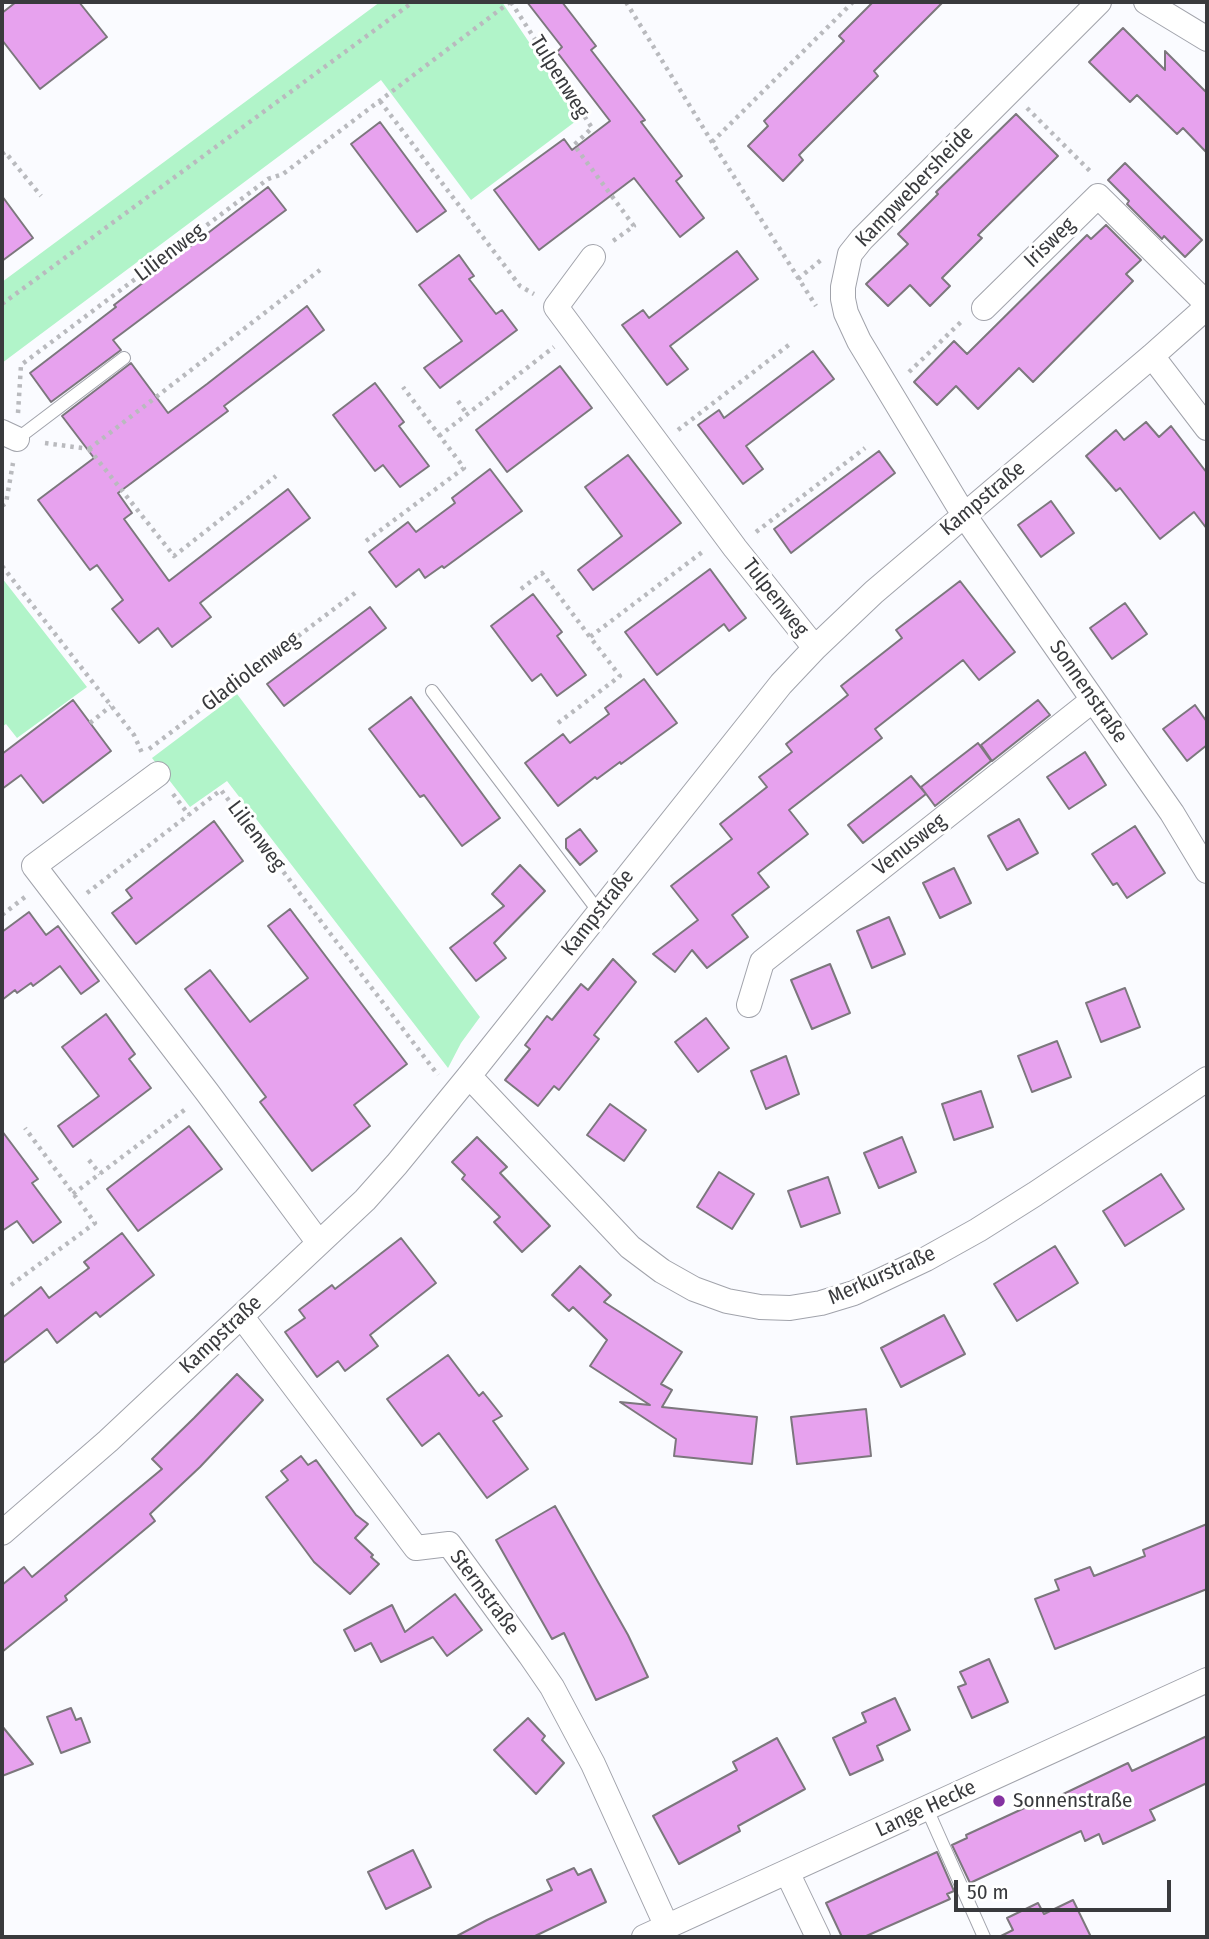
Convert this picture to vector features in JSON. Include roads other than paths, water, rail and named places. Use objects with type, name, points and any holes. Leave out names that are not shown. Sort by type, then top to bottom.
[{"type":"street","name":"Kampwebersheide","points":[[964,515],[889,393],[846,313],[843,287],[850,254],[875,225],[1099,2]]},
{"type":"street","points":[[1146,2],[1207,39]]},
{"type":"street","name":"Irisweg","points":[[984,308],[1098,196],[1207,305]]},
{"type":"street","name":"Tulpenweg","points":[[593,257],[555,307],[815,648]]},
{"type":"street","name":"Kampstraße","points":[[2,1533],[108,1441],[365,1200],[454,1095],[781,684],[815,648],[874,592],[1152,356],[1207,305]]},
{"type":"street","points":[[1152,356],[1207,428]]},
{"type":"street","name":"Sonnenstraße","points":[[964,515],[1172,813],[1207,871]]},
{"type":"street","name":"Venusweg","points":[[748,1005],[762,962],[1093,700]]},
{"type":"street","points":[[158,774],[34,866],[319,1243]]},
{"type":"street","name":"Merkurstraße","points":[[469,1076],[629,1247],[694,1289],[727,1301],[760,1307],[790,1308],[821,1303],[854,1293],[926,1259],[1035,1194],[1207,1079]]},
{"type":"street","name":"Sternstraße","points":[[242,1317],[416,1548],[449,1544],[552,1687],[593,1764],[655,1932]]},
{"type":"street","name":"Lange Hecke","points":[[655,1932],[1207,1680]]},
{"type":"street","points":[[788,1872],[818,1937]]},
{"type":"lane","points":[[9,435],[124,358]]},
{"type":"lane","points":[[432,691],[599,912]]},
{"type":"lane","points":[[927,1809],[984,1937]]},
{"type":"place","name":"Sonnenstraße","points":[[999,1801]]}]
